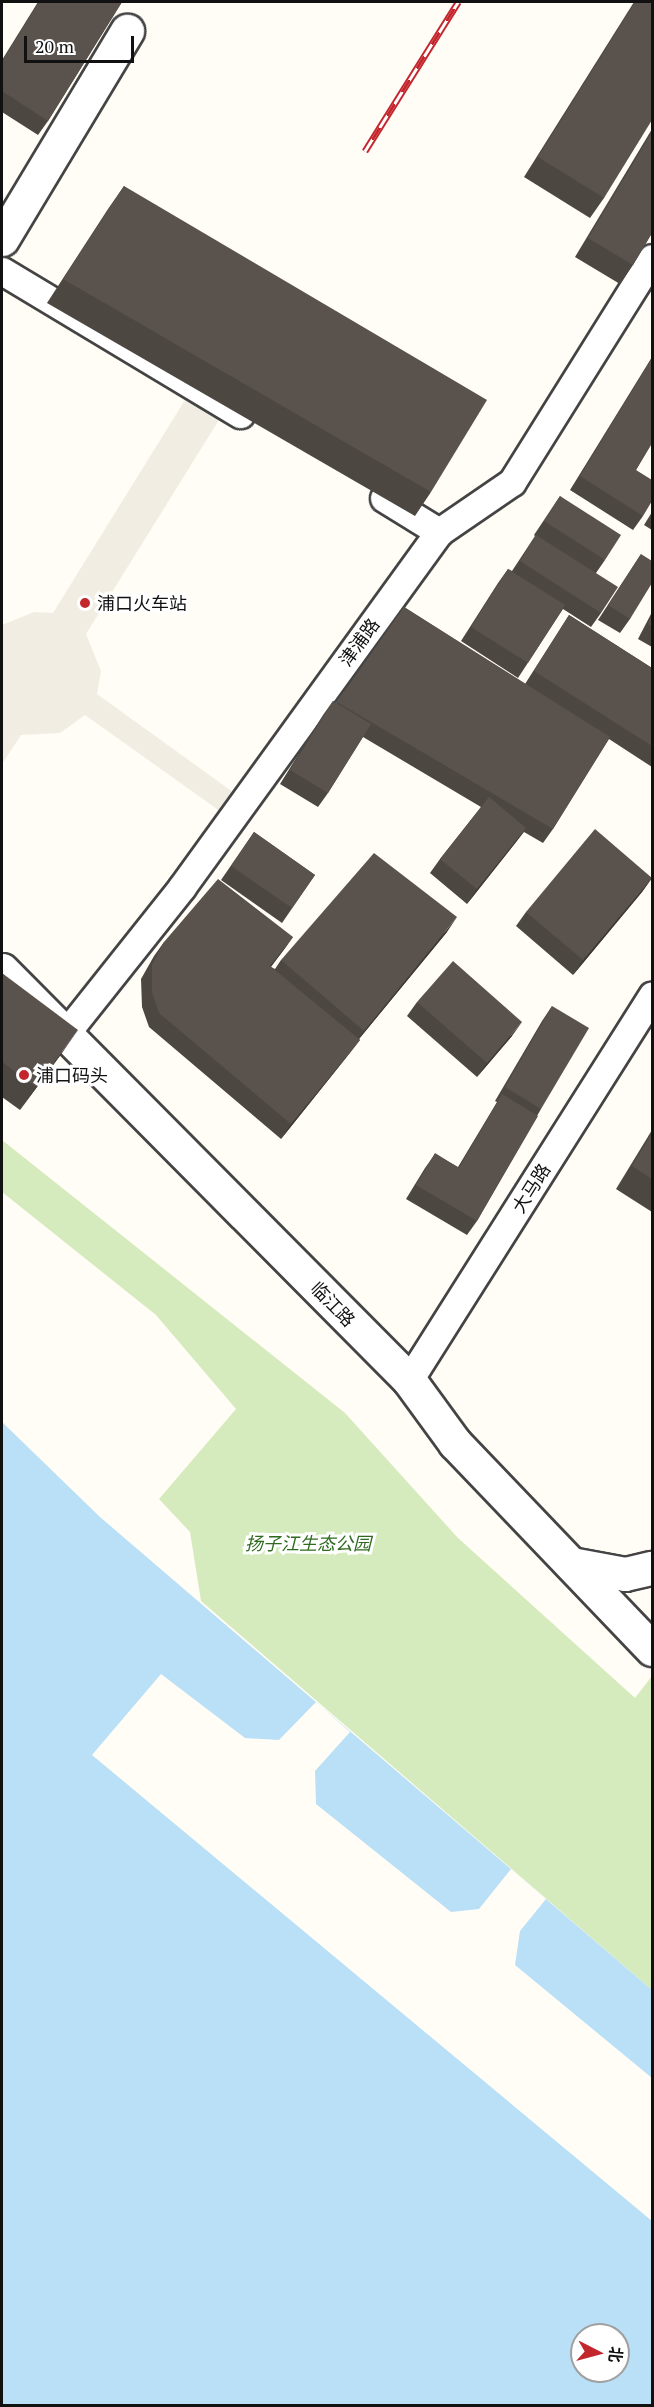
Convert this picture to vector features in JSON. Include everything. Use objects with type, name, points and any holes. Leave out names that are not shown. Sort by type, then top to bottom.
[{"type":"street","points":[[2,239],[127,31]]},
{"type":"street","name":"津浦路","points":[[66,1033],[182,887],[439,532],[512,482],[652,258]]},
{"type":"street","points":[[2,271],[267,430]]},
{"type":"street","points":[[365,487],[439,532]]},
{"type":"street","name":"临江路","points":[[2,970],[409,1380],[455,1443],[652,1649]]},
{"type":"street","name":"大马路","points":[[409,1380],[652,995]]},
{"type":"street","points":[[571,1564],[625,1574],[652,1568]]},
{"type":"green space","name":"扬子江生态公园","points":[[2,1140],[345,1413],[458,1538],[635,1698],[652,1676],[652,1990],[201,1601],[190,1532],[159,1499],[236,1409],[156,1315],[2,1192]]},
{"type":"shaded area","points":[[193,387],[227,407],[86,634],[101,671],[97,694],[244,800],[231,819],[85,715],[60,733],[21,735],[2,764],[2,625],[34,612],[53,613]]},
{"type":"water","points":[[2,1422],[100,1517],[652,1990],[652,2405],[2,2405]]},
{"type":"pier","points":[[161,1674],[245,1738],[279,1740],[316,1702],[350,1732],[315,1771],[316,1804],[451,1912],[479,1909],[511,1869],[546,1899],[520,1931],[515,1965],[652,2078],[652,2221],[92,1755]]},
{"type":"building","points":[[39,2],[122,2],[48,121],[2,91],[2,61]]},
{"type":"building","points":[[635,2],[652,2],[652,120],[604,198],[538,157]]},
{"type":"building","points":[[652,132],[652,233],[633,265],[588,238]]},
{"type":"building","points":[[124,186],[487,400],[431,492],[63,279]]},
{"type":"building","points":[[652,358],[652,443],[636,470],[652,480],[652,501],[643,516],[580,476]]},
{"type":"building","points":[[560,496],[621,535],[605,560],[544,521]]},
{"type":"building","points":[[536,535],[618,587],[601,613],[520,561]]},
{"type":"building","points":[[641,554],[652,561],[652,583],[630,619],[608,605]]},
{"type":"building","points":[[508,569],[565,605],[528,663],[471,627]]},
{"type":"building","points":[[404,607],[610,737],[553,829],[337,702]]},
{"type":"building","points":[[569,615],[652,668],[652,746],[534,671]]},
{"type":"building","points":[[333,701],[371,724],[328,793],[290,770]]},
{"type":"building","points":[[489,797],[526,828],[477,889],[440,859]]},
{"type":"building","points":[[595,829],[652,878],[583,960],[526,912]]},
{"type":"building","points":[[254,832],[315,875],[292,908],[231,866]]},
{"type":"building","points":[[374,853],[457,917],[364,1031],[281,960]]},
{"type":"building","points":[[218,879],[293,937],[270,966],[360,1040],[291,1124],[159,1013],[152,992],[152,965],[164,942]]},
{"type":"building","points":[[453,961],[522,1022],[487,1063],[417,1002]]},
{"type":"building","points":[[2,973],[78,1030],[36,1087],[2,1062]]},
{"type":"building","points":[[552,1006],[589,1028],[541,1109],[505,1087]]},
{"type":"building","points":[[502,1094],[538,1116],[477,1221],[416,1185],[435,1153],[459,1168]]},
{"type":"building","points":[[652,1133],[652,1179],[632,1166]]},
{"type":"railway","points":[[365,151],[458,2]]},
{"type":"place","name":"浦口火车站","points":[[85,603]]},
{"type":"place","name":"浦口码头","points":[[24,1075]]}]
